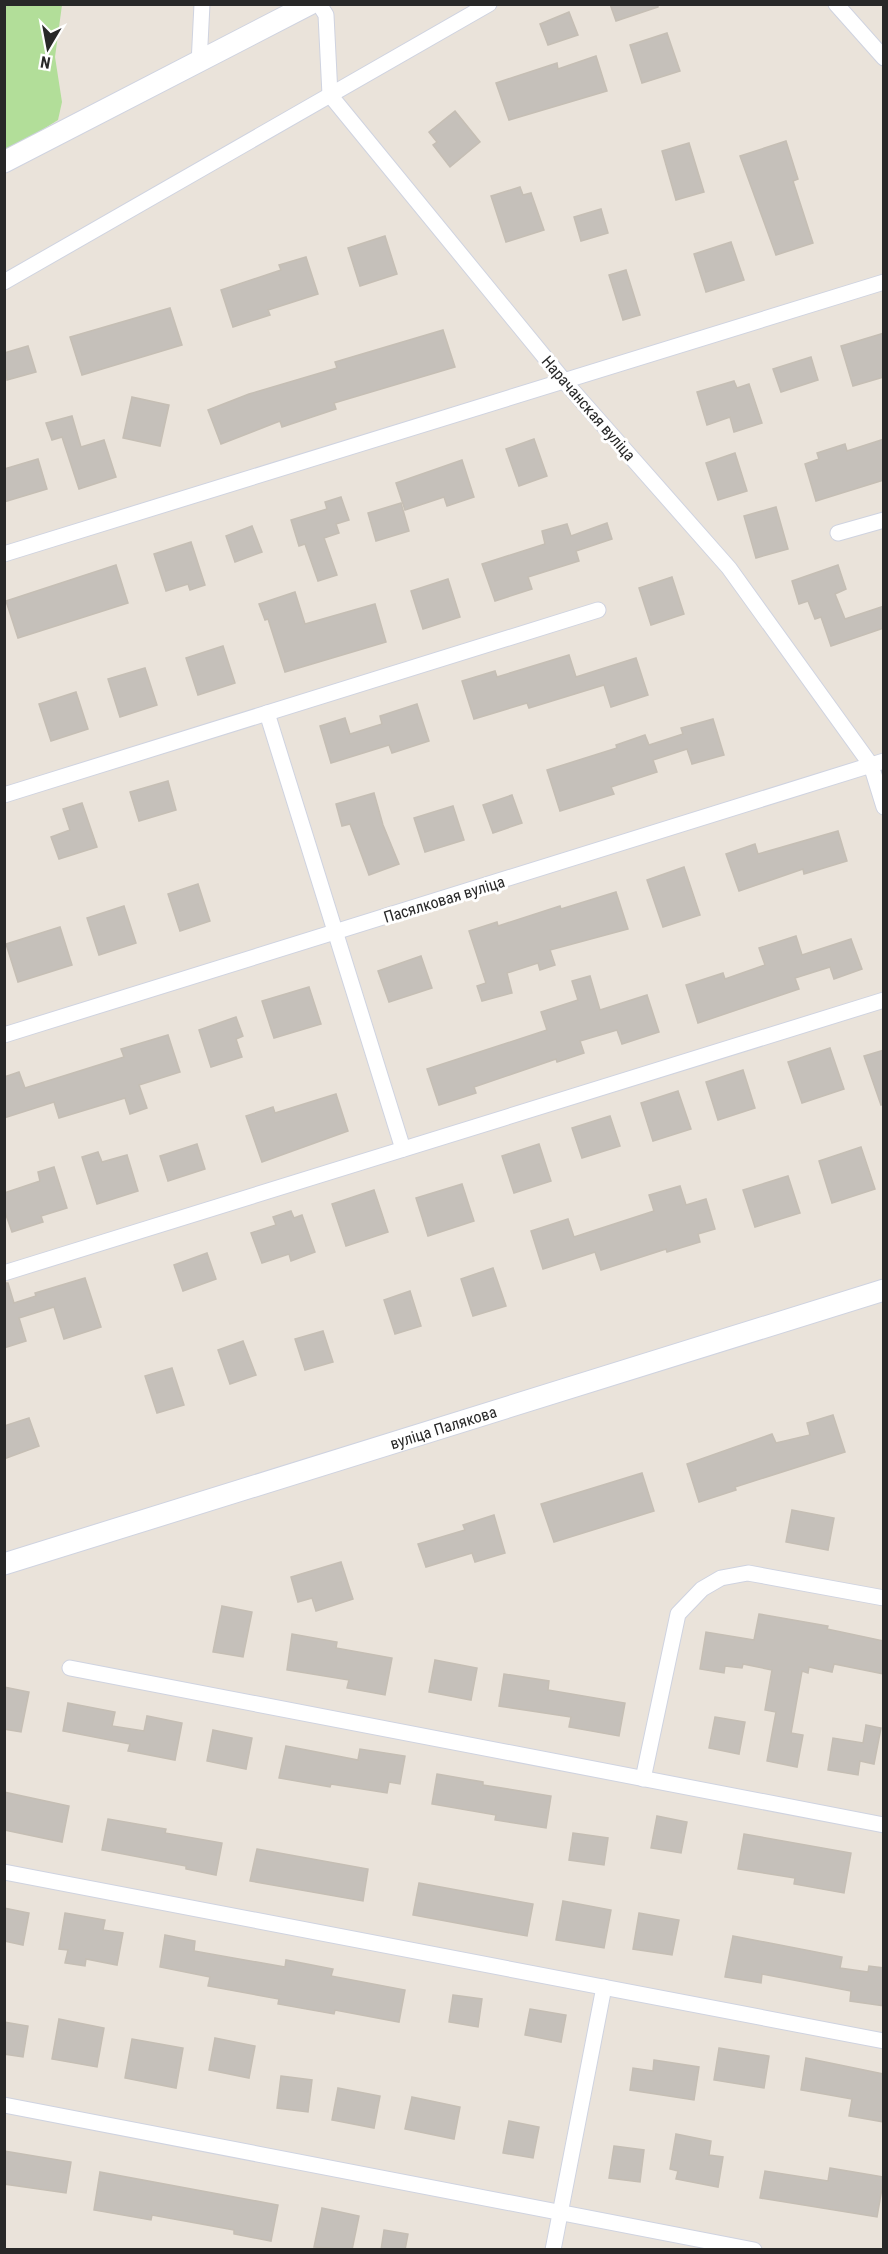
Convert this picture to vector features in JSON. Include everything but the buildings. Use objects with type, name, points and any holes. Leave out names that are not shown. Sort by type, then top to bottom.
[{"type":"street","points":[[199,64],[202,4]]},
{"type":"street","points":[[4,162],[199,64],[310,4]]},
{"type":"street","points":[[319,4],[326,15],[330,95]]},
{"type":"street","points":[[4,282],[489,4]]},
{"type":"street","points":[[836,4],[884,58]]},
{"type":"street","name":"Нарачанская вуліца","points":[[330,95],[565,382],[729,568],[877,763],[884,807]]},
{"type":"street","points":[[4,554],[884,282]]},
{"type":"street","points":[[838,533],[884,520]]},
{"type":"street","points":[[4,795],[598,610]]},
{"type":"street","points":[[267,713],[403,1149]]},
{"type":"street","name":"Пасялковая вуліца","points":[[4,1035],[877,763]]},
{"type":"street","points":[[4,1273],[884,1000]]},
{"type":"street","name":"вуліца Палякова","points":[[4,1564],[884,1290]]},
{"type":"street","points":[[643,1779],[678,1614],[702,1588],[721,1578],[748,1573],[884,1598]]},
{"type":"street","points":[[70,1668],[884,1825]]},
{"type":"street","points":[[4,1872],[884,2041]]},
{"type":"street","points":[[553,2250],[604,1987]]},
{"type":"street","points":[[4,2105],[754,2250]]},
{"type":"green space","points":[[5,5],[62,5],[55,57],[62,102],[58,120],[5,153]]}]
